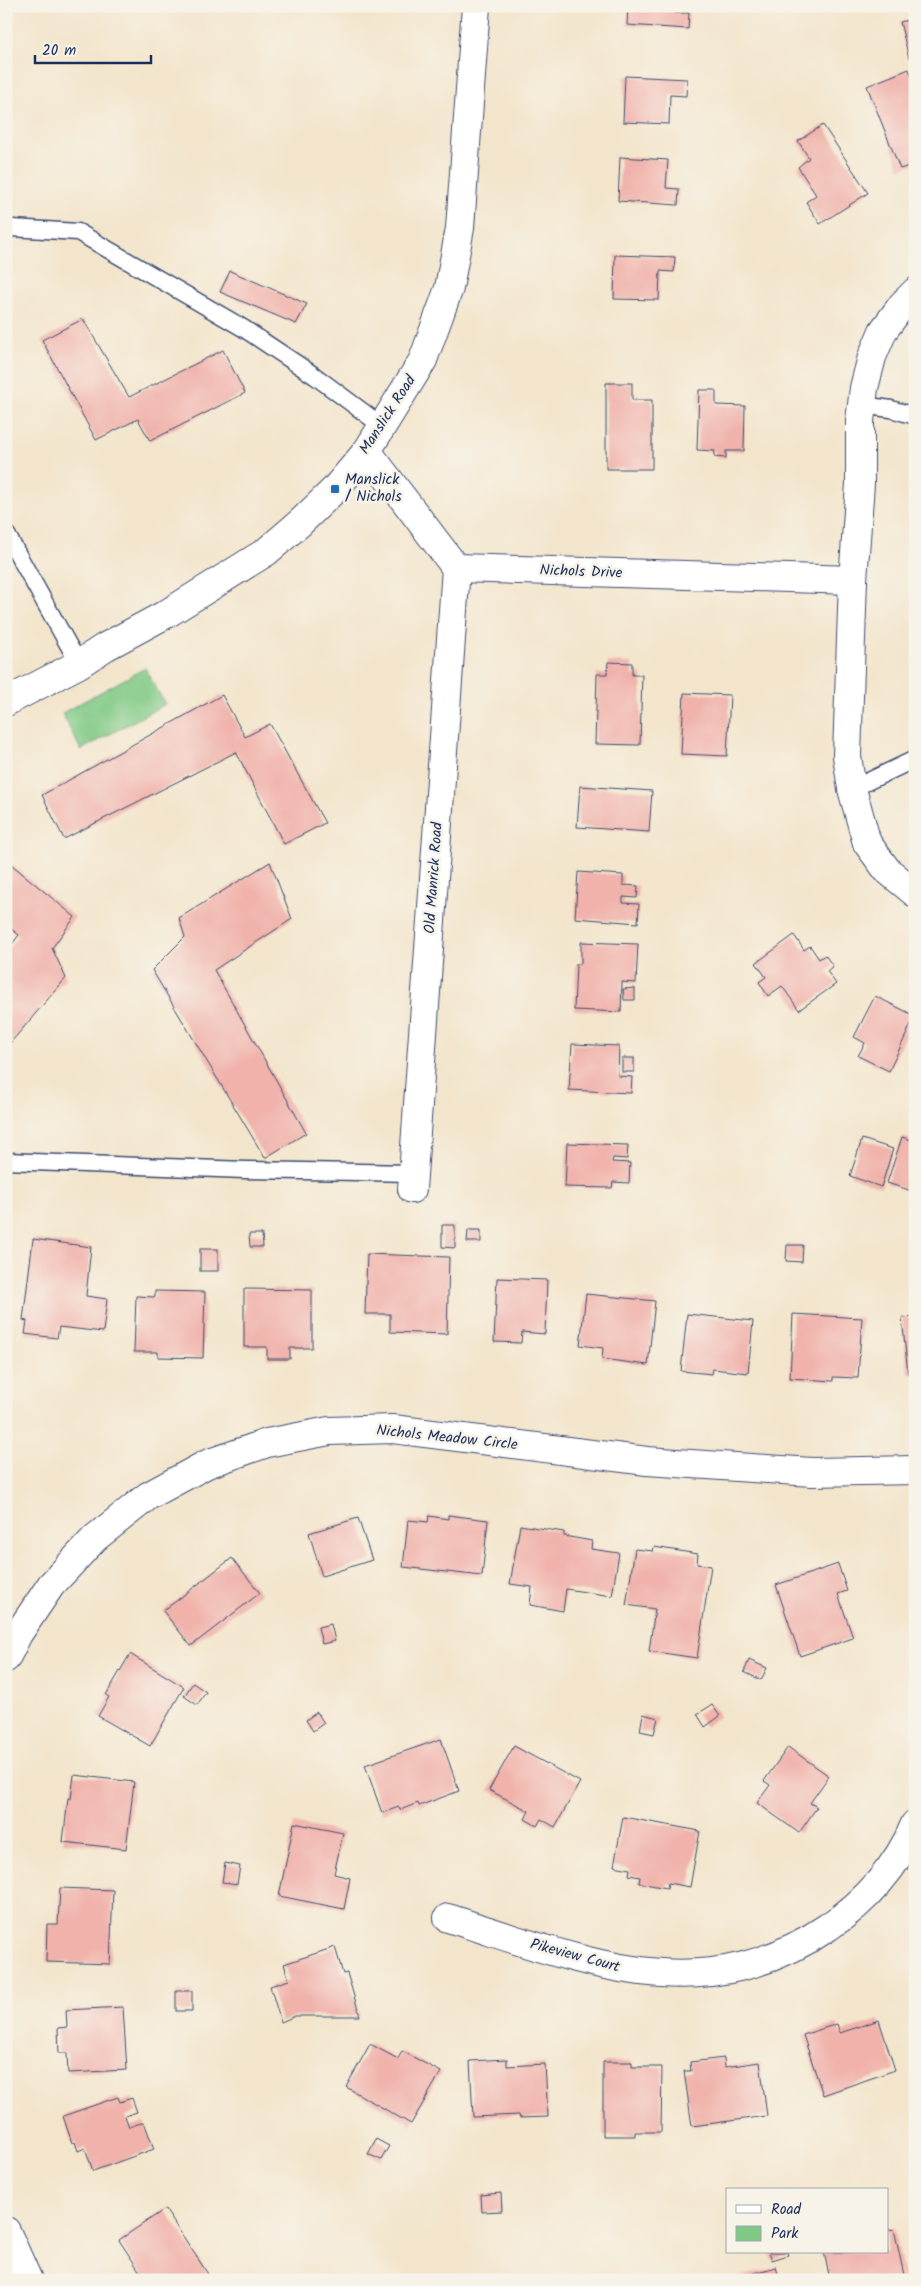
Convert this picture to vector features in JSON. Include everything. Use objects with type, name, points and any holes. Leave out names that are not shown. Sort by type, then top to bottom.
[{"type":"street","name":"Manslick Road","points":[[6,702],[168,614],[266,552],[302,522],[335,489],[367,451],[423,360],[449,288],[460,228],[476,6]]},
{"type":"street","points":[[915,292],[883,331],[872,357],[864,388],[853,580],[848,756],[852,789],[867,843],[887,870],[915,893]]},
{"type":"street","points":[[367,451],[456,568]]},
{"type":"street","name":"Nichols Drive","points":[[456,568],[853,580]]},
{"type":"street","name":"Old Manrick Road","points":[[412,1181],[456,568]]},
{"type":"street","name":"Nichols Meadow Circle","points":[[6,1658],[18,1634],[51,1585],[95,1538],[148,1496],[207,1464],[267,1443],[330,1431],[393,1429],[647,1461],[812,1472],[915,1470]]},
{"type":"street","name":"Pikeview Court","points":[[448,1918],[612,1968],[652,1973],[698,1974],[750,1966],[803,1945],[846,1915],[882,1880],[909,1838],[915,1824]]},
{"type":"street","points":[[6,2231],[28,2280]]},
{"type":"lane","points":[[6,230],[12,228],[78,232],[243,328],[315,376],[382,426]]},
{"type":"lane","points":[[862,405],[891,409],[915,416]]},
{"type":"lane","points":[[6,533],[79,664]]},
{"type":"lane","points":[[852,789],[915,759]]},
{"type":"lane","points":[[6,1161],[245,1170],[412,1181]]},
{"type":"green space","points":[[145,668],[165,704],[81,750],[62,713]]},
{"type":"building","points":[[628,6],[676,6],[675,13],[689,13],[688,29],[627,25]]},
{"type":"building","points":[[915,18],[915,56],[909,58],[900,22]]},
{"type":"building","points":[[909,69],[915,83],[915,164],[900,169],[867,86]]},
{"type":"building","points":[[625,76],[687,79],[686,96],[670,95],[669,124],[623,122]]},
{"type":"building","points":[[823,125],[868,193],[820,224],[806,202],[816,195],[798,167],[809,158],[798,141]]},
{"type":"building","points":[[620,157],[668,160],[666,188],[679,189],[678,205],[618,201]]},
{"type":"building","points":[[615,255],[675,257],[674,272],[660,271],[659,300],[614,299]]},
{"type":"building","points":[[230,271],[307,304],[296,324],[220,292]]},
{"type":"building","points":[[83,319],[129,397],[223,350],[245,393],[150,441],[138,419],[96,440],[42,340]]},
{"type":"building","points":[[606,383],[632,383],[632,400],[652,400],[652,469],[606,469]]},
{"type":"building","points":[[699,390],[716,390],[716,405],[745,406],[744,451],[726,451],[726,458],[714,457],[715,451],[697,450]]},
{"type":"building","points":[[608,662],[632,663],[632,675],[642,675],[640,745],[595,744],[597,674],[607,674]]},
{"type":"building","points":[[684,693],[730,695],[727,756],[681,754]]},
{"type":"building","points":[[222,695],[245,737],[270,724],[325,823],[284,844],[236,752],[64,839],[42,795]]},
{"type":"building","points":[[580,786],[652,791],[649,832],[577,827]]},
{"type":"building","points":[[6,860],[75,917],[52,948],[66,978],[6,1048],[6,952],[19,935],[6,925]]},
{"type":"building","points":[[270,862],[292,919],[214,970],[306,1133],[265,1158],[152,970],[185,937],[179,918]]},
{"type":"building","points":[[578,872],[623,875],[623,885],[638,886],[637,898],[623,897],[623,903],[639,904],[638,923],[575,918]]},
{"type":"building","points":[[794,935],[804,950],[810,946],[819,959],[825,955],[833,966],[827,971],[836,984],[799,1010],[782,986],[768,996],[759,982],[766,977],[756,963]]},
{"type":"building","points":[[581,942],[638,944],[636,983],[622,982],[621,1012],[574,1010],[576,964],[581,964]]},
{"type":"building","points":[[635,988],[635,1000],[624,1000],[623,989]]},
{"type":"building","points":[[875,996],[915,1016],[889,1071],[858,1056],[865,1043],[854,1037]]},
{"type":"building","points":[[572,1044],[619,1046],[618,1076],[632,1077],[631,1093],[569,1090]]},
{"type":"building","points":[[622,1058],[634,1058],[634,1072],[622,1072]]},
{"type":"building","points":[[902,1137],[915,1141],[915,1192],[887,1183]]},
{"type":"building","points":[[862,1139],[893,1149],[881,1187],[850,1176]]},
{"type":"building","points":[[567,1143],[628,1145],[627,1159],[613,1158],[612,1162],[630,1163],[629,1183],[613,1182],[612,1188],[565,1187]]},
{"type":"building","points":[[442,1225],[455,1225],[455,1248],[442,1247]]},
{"type":"building","points":[[468,1230],[481,1230],[481,1242],[467,1242]]},
{"type":"building","points":[[249,1234],[262,1234],[263,1247],[250,1247]]},
{"type":"building","points":[[33,1239],[91,1247],[86,1296],[107,1299],[103,1332],[59,1327],[57,1338],[25,1334],[27,1321],[23,1320]]},
{"type":"building","points":[[787,1245],[803,1245],[802,1262],[786,1261]]},
{"type":"building","points":[[200,1249],[218,1249],[218,1271],[200,1271]]},
{"type":"building","points":[[367,1254],[449,1257],[447,1334],[390,1332],[390,1314],[365,1314]]},
{"type":"building","points":[[497,1278],[547,1280],[545,1334],[522,1332],[521,1343],[494,1342]]},
{"type":"building","points":[[244,1289],[312,1290],[312,1348],[290,1348],[290,1359],[267,1359],[267,1347],[244,1347]]},
{"type":"building","points":[[155,1291],[205,1292],[203,1358],[158,1357],[158,1352],[134,1352],[136,1296],[155,1297]]},
{"type":"building","points":[[586,1294],[655,1301],[648,1365],[602,1359],[603,1348],[580,1345]]},
{"type":"building","points":[[687,1314],[753,1321],[748,1373],[713,1369],[712,1374],[681,1371]]},
{"type":"building","points":[[793,1314],[862,1318],[858,1378],[833,1377],[833,1381],[790,1378]]},
{"type":"building","points":[[915,1317],[915,1374],[908,1374],[902,1318]]},
{"type":"building","points":[[448,1515],[488,1520],[482,1576],[403,1567],[408,1520],[428,1522],[429,1516],[448,1519]]},
{"type":"building","points":[[358,1518],[372,1560],[322,1576],[309,1533]]},
{"type":"building","points":[[520,1525],[564,1532],[564,1536],[592,1541],[591,1549],[619,1553],[612,1596],[566,1589],[563,1611],[530,1605],[532,1587],[510,1584]]},
{"type":"building","points":[[654,1547],[698,1554],[697,1564],[711,1566],[697,1658],[649,1651],[655,1609],[626,1605],[635,1549],[653,1551]]},
{"type":"building","points":[[232,1558],[260,1593],[191,1646],[163,1611]]},
{"type":"building","points":[[838,1564],[847,1591],[838,1594],[853,1638],[800,1656],[776,1585]]},
{"type":"building","points":[[331,1624],[335,1641],[322,1644],[318,1627]]},
{"type":"building","points":[[130,1654],[184,1687],[150,1746],[98,1716],[109,1697],[106,1695]]},
{"type":"building","points":[[749,1660],[767,1668],[761,1680],[744,1672]]},
{"type":"building","points":[[193,1683],[206,1692],[197,1705],[184,1696]]},
{"type":"building","points":[[712,1705],[720,1716],[705,1727],[697,1714]]},
{"type":"building","points":[[317,1712],[324,1723],[313,1731],[306,1720]]},
{"type":"building","points":[[643,1714],[658,1718],[654,1734],[640,1731]]},
{"type":"building","points":[[441,1739],[459,1791],[419,1806],[418,1803],[400,1810],[399,1807],[382,1813],[365,1765]]},
{"type":"building","points":[[514,1746],[580,1782],[555,1827],[541,1819],[537,1826],[525,1819],[529,1811],[489,1790]]},
{"type":"building","points":[[788,1747],[829,1776],[810,1803],[817,1807],[799,1833],[757,1803],[770,1785],[764,1781]]},
{"type":"building","points":[[74,1775],[134,1782],[126,1849],[63,1842],[68,1798],[71,1799]]},
{"type":"building","points":[[623,1817],[700,1831],[690,1887],[668,1883],[667,1888],[639,1883],[640,1877],[629,1875],[630,1869],[614,1866]]},
{"type":"building","points":[[294,1823],[343,1833],[334,1874],[350,1878],[344,1909],[279,1896]]},
{"type":"building","points":[[225,1863],[240,1866],[237,1884],[222,1882]]},
{"type":"building","points":[[60,1888],[113,1890],[110,1964],[46,1962],[47,1924],[58,1924]]},
{"type":"building","points":[[335,1947],[343,1974],[347,1973],[360,2016],[295,2016],[281,2022],[270,1986],[289,1980],[284,1964]]},
{"type":"building","points":[[176,1991],[192,1991],[192,2011],[176,2011]]},
{"type":"building","points":[[123,2007],[127,2070],[68,2073],[67,2053],[59,2053],[58,2028],[67,2027],[66,2010]]},
{"type":"building","points":[[879,2020],[895,2070],[823,2095],[803,2035],[837,2024],[840,2033]]},
{"type":"building","points":[[370,2044],[398,2059],[402,2051],[441,2072],[411,2124],[346,2087]]},
{"type":"building","points":[[724,2058],[725,2067],[760,2062],[767,2116],[692,2126],[684,2071],[691,2071],[690,2062]]},
{"type":"building","points":[[507,2059],[507,2066],[545,2064],[548,2117],[520,2118],[519,2115],[473,2117],[470,2061]]},
{"type":"building","points":[[603,2062],[632,2062],[632,2067],[662,2067],[661,2132],[635,2132],[635,2136],[603,2136]]},
{"type":"building","points":[[118,2097],[120,2102],[132,2098],[137,2112],[125,2116],[129,2127],[144,2122],[154,2149],[93,2171],[85,2148],[78,2151],[75,2142],[72,2143],[63,2116]]},
{"type":"building","points":[[376,2139],[389,2146],[381,2160],[368,2154]]},
{"type":"building","points":[[501,2193],[502,2211],[482,2212],[481,2195]]},
{"type":"building","points":[[165,2209],[208,2274],[199,2280],[135,2280],[142,2275],[119,2240]]},
{"type":"building","points":[[894,2229],[905,2280],[830,2280],[824,2254],[888,2254],[888,2230]]},
{"type":"building","points":[[770,2254],[788,2254],[788,2255],[772,2260]]},
{"type":"building","points":[[776,2267],[780,2280],[732,2280],[732,2279]]},
{"type":"place","name":"Manslick / Nichols","points":[[335,489]]}]
